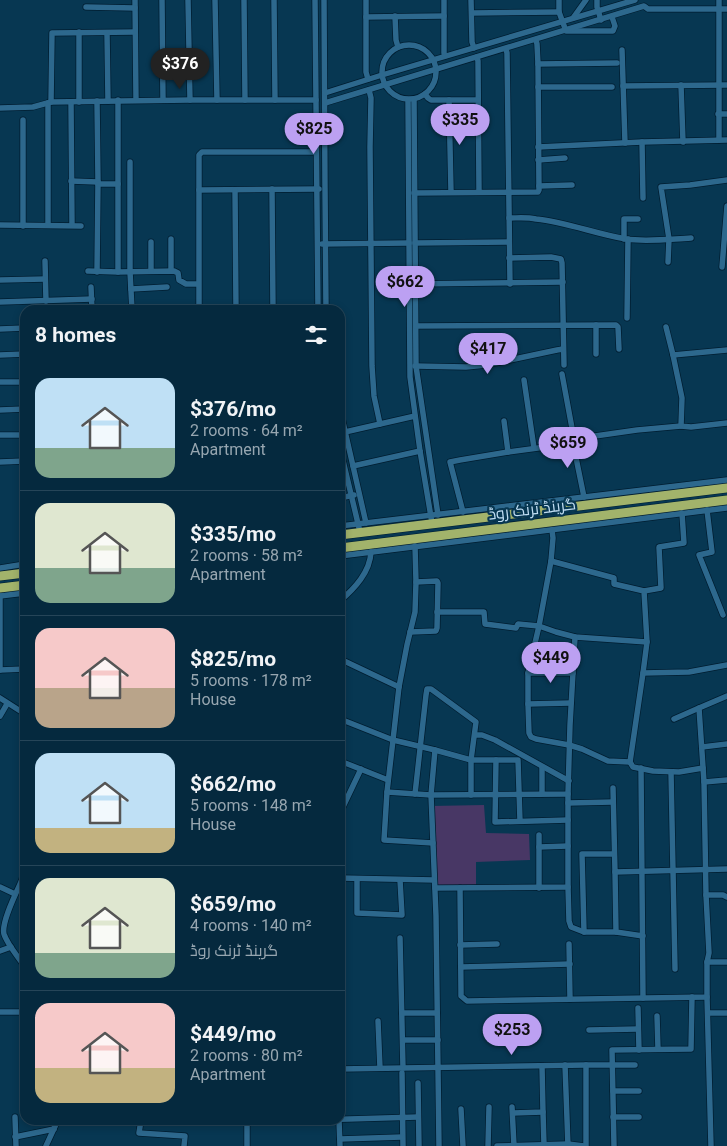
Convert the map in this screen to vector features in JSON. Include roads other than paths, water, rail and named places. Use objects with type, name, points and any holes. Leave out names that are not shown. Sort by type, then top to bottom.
[{"type":"highway","name":"گرینڈ ٹرنک روڈ","points":[[345,532],[359,528],[431,519],[676,491],[727,488]]},
{"type":"highway","points":[[675,511],[676,491]]},
{"type":"highway","name":"گرینڈ ٹرنک روڈ","points":[[345,547],[675,511],[727,500]]},
{"type":"highway","points":[[0,576],[20,574]]},
{"type":"highway","points":[[0,588],[15,590],[20,588]]},
{"type":"street","points":[[135,0],[136,100]]},
{"type":"street","points":[[162,0],[164,100]]},
{"type":"street","points":[[188,0],[190,100]]},
{"type":"street","points":[[216,0],[217,100]]},
{"type":"street","points":[[244,0],[245,100]]},
{"type":"street","points":[[274,0],[275,100]]},
{"type":"street","points":[[315,0],[318,305]]},
{"type":"street","points":[[324,0],[326,305]]},
{"type":"street","points":[[366,0],[366,72],[368,79]]},
{"type":"street","points":[[444,0],[445,56]]},
{"type":"street","points":[[472,0],[472,42],[474,48]]},
{"type":"street","points":[[559,0],[559,12],[566,31]]},
{"type":"street","points":[[573,18],[586,0]]},
{"type":"street","points":[[597,0],[601,20]]},
{"type":"street","points":[[325,93],[433,59],[635,0]]},
{"type":"street","points":[[718,0],[719,140]]},
{"type":"street","points":[[325,103],[566,31],[644,3],[648,9],[727,9]]},
{"type":"street","points":[[86,7],[136,8]]},
{"type":"street","points":[[472,12],[559,12]]},
{"type":"street","points":[[366,16],[444,16]]},
{"type":"street","points":[[395,16],[395,38],[398,48]]},
{"type":"street","points":[[566,31],[613,32],[615,26],[612,16]]},
{"type":"street","points":[[48,225],[49,102],[52,32],[135,32]]},
{"type":"street","points":[[79,32],[79,102]]},
{"type":"street","points":[[107,33],[108,101]]},
{"type":"street","points":[[414,193],[535,192],[538,190],[538,64],[536,40]]},
{"type":"street","points":[[315,41],[324,41]]},
{"type":"street","points":[[407,45],[416,46],[424,50],[433,59],[436,70],[434,83],[425,94],[411,99],[400,98],[393,94],[385,85],[382,66],[391,52],[398,48],[407,45]]},
{"type":"street","points":[[506,49],[510,284]]},
{"type":"street","points":[[622,50],[625,143]]},
{"type":"street","points":[[476,57],[478,61],[479,192]]},
{"type":"street","points":[[538,64],[617,63]]},
{"type":"street","points":[[623,86],[727,85]]},
{"type":"street","points":[[538,87],[612,86]]},
{"type":"street","points":[[681,86],[683,142]]},
{"type":"street","points":[[369,90],[371,98],[372,373],[374,396],[380,424]]},
{"type":"street","points":[[425,94],[430,100],[478,100]]},
{"type":"street","points":[[411,99],[415,416],[431,519]]},
{"type":"street","points":[[0,108],[33,107],[49,102],[118,100],[316,100]]},
{"type":"street","points":[[118,100],[118,272]]},
{"type":"street","points":[[449,100],[451,192]]},
{"type":"street","points":[[71,102],[72,225]]},
{"type":"street","points":[[97,102],[97,272]]},
{"type":"street","points":[[718,114],[727,114]]},
{"type":"street","points":[[23,120],[23,226]]},
{"type":"street","points":[[538,146],[727,140]]},
{"type":"street","points":[[642,142],[643,198]]},
{"type":"street","points":[[199,305],[198,156],[200,153],[316,152]]},
{"type":"street","points":[[538,160],[566,158]]},
{"type":"street","points":[[130,162],[132,305]]},
{"type":"street","points":[[411,162],[414,193],[412,219]]},
{"type":"street","points":[[668,262],[669,239],[661,187],[727,180]]},
{"type":"street","points":[[72,182],[118,184]]},
{"type":"street","points":[[538,186],[572,185]]},
{"type":"street","points":[[199,190],[325,188]]},
{"type":"street","points":[[272,189],[273,305]]},
{"type":"street","points":[[235,190],[236,305]]},
{"type":"street","points":[[722,267],[727,206]]},
{"type":"street","points":[[509,218],[548,220],[626,239],[691,238]]},
{"type":"street","points":[[627,318],[624,219],[638,219]]},
{"type":"street","points":[[0,225],[81,226]]},
{"type":"street","points":[[171,239],[171,271]]},
{"type":"street","points":[[151,242],[151,271]]},
{"type":"street","points":[[317,244],[509,242]]},
{"type":"street","points":[[509,258],[551,257],[561,259],[564,365]]},
{"type":"street","points":[[45,261],[46,301]]},
{"type":"street","points":[[88,271],[171,271],[178,273],[179,280],[183,283],[198,284]]},
{"type":"street","points":[[0,280],[45,279]]},
{"type":"street","points":[[412,284],[563,282]]},
{"type":"street","points":[[412,284],[416,326],[413,366],[438,514]]},
{"type":"street","points":[[91,287],[92,305]]},
{"type":"street","points":[[131,289],[167,288]]},
{"type":"street","points":[[0,302],[92,299]]},
{"type":"street","points":[[596,325],[596,354]]},
{"type":"street","points":[[416,326],[618,325],[619,350]]},
{"type":"street","points":[[666,327],[682,398],[681,426]]},
{"type":"street","points":[[0,329],[20,328]]},
{"type":"street","points":[[413,366],[466,367],[486,365],[563,350]]},
{"type":"street","points":[[672,356],[727,350]]},
{"type":"street","points":[[0,355],[20,354]]},
{"type":"street","points":[[562,374],[584,497]]},
{"type":"street","points":[[524,380],[534,448]]},
{"type":"street","points":[[0,382],[20,382]]},
{"type":"street","points":[[0,410],[20,409]]},
{"type":"street","points":[[366,523],[345,432],[415,416]]},
{"type":"street","points":[[504,420],[508,452]]},
{"type":"street","points":[[463,512],[450,462],[568,444],[574,439],[637,430],[727,423]]},
{"type":"street","points":[[0,435],[20,434]]},
{"type":"street","points":[[353,466],[420,451]]},
{"type":"street","points":[[0,462],[20,461]]},
{"type":"street","points":[[345,470],[359,528]]},
{"type":"street","points":[[345,527],[359,528],[366,523],[431,519],[438,514],[584,497],[676,491],[727,480]]},
{"type":"street","points":[[345,497],[359,494]]},
{"type":"street","points":[[345,555],[552,530],[675,511],[727,508]]},
{"type":"street","points":[[706,510],[712,552],[699,555],[723,615]]},
{"type":"street","points":[[551,561],[614,578],[614,584],[644,591],[661,588],[659,547],[684,543],[675,511]]},
{"type":"street","points":[[552,530],[551,561],[528,673],[529,733],[531,737],[536,739],[569,745],[608,761],[630,762]]},
{"type":"street","points":[[415,546],[415,612],[399,687],[388,780],[384,840],[433,843]]},
{"type":"street","points":[[345,597],[362,579],[368,567],[370,552]]},
{"type":"street","points":[[0,568],[20,565]]},
{"type":"street","points":[[410,632],[436,631],[437,581],[416,582]]},
{"type":"street","points":[[20,592],[15,590],[0,596],[0,670],[20,669]]},
{"type":"street","points":[[644,591],[647,642],[630,762],[633,767],[653,771],[679,772],[703,768]]},
{"type":"street","points":[[437,612],[484,612],[485,624],[516,628],[518,624],[539,626],[575,637],[647,642]]},
{"type":"street","points":[[575,637],[569,745],[569,921],[571,927],[584,932],[616,932],[643,936]]},
{"type":"street","points":[[345,661],[399,687]]},
{"type":"street","points":[[643,673],[689,672],[727,665]]},
{"type":"street","points":[[528,673],[573,673]]},
{"type":"street","points":[[415,794],[427,689],[431,689],[476,722],[471,760],[471,795]]},
{"type":"street","points":[[674,719],[727,696]]},
{"type":"street","points":[[0,698],[20,711]]},
{"type":"street","points":[[0,716],[7,704]]},
{"type":"street","points":[[528,704],[571,704]]},
{"type":"street","points":[[699,708],[704,782],[705,870],[709,953],[707,962],[707,997],[711,1146]]},
{"type":"street","points":[[345,721],[393,740],[471,760],[518,760],[520,821]]},
{"type":"street","points":[[474,735],[482,735],[495,740],[569,781]]},
{"type":"street","points":[[702,747],[727,744]]},
{"type":"street","points":[[435,750],[431,795],[435,888],[439,1146]]},
{"type":"street","points":[[496,760],[495,822],[568,820]]},
{"type":"street","points":[[345,763],[388,780]]},
{"type":"street","points":[[542,767],[542,794]]},
{"type":"street","points":[[641,768],[643,998]]},
{"type":"street","points":[[345,803],[361,769]]},
{"type":"street","points":[[671,772],[674,969]]},
{"type":"street","points":[[704,782],[727,780]]},
{"type":"street","points":[[613,788],[616,932]]},
{"type":"street","points":[[387,792],[431,795],[568,794]]},
{"type":"street","points":[[568,803],[614,802]]},
{"type":"street","points":[[539,835],[539,888]]},
{"type":"street","points":[[539,847],[568,846]]},
{"type":"street","points":[[584,932],[582,854],[614,854]]},
{"type":"street","points":[[615,872],[727,869]]},
{"type":"street","points":[[345,878],[434,880]]},
{"type":"street","points":[[357,879],[357,913],[402,915],[400,880]]},
{"type":"street","points":[[20,884],[3,931],[20,960]]},
{"type":"street","points":[[0,887],[15,894]]},
{"type":"street","points":[[435,888],[568,887]]},
{"type":"street","points":[[460,888],[461,996],[467,1001],[707,997]]},
{"type":"street","points":[[706,895],[727,896]]},
{"type":"street","points":[[400,938],[403,1040],[403,1146]]},
{"type":"street","points":[[460,945],[497,944]]},
{"type":"street","points":[[569,944],[570,999]]},
{"type":"street","points":[[0,951],[11,947]]},
{"type":"street","points":[[707,962],[727,962]]},
{"type":"street","points":[[460,967],[570,964]]},
{"type":"street","points":[[614,1146],[612,1050],[691,1049],[692,997]]},
{"type":"street","points":[[638,1008],[639,1050]]},
{"type":"street","points":[[0,1012],[20,1012]]},
{"type":"street","points":[[402,1013],[437,1013]]},
{"type":"street","points":[[708,1013],[727,1013]]},
{"type":"street","points":[[658,1016],[658,1049]]},
{"type":"street","points":[[378,1021],[380,1068]]},
{"type":"street","points":[[589,1030],[638,1029]]},
{"type":"street","points":[[403,1040],[438,1040]]},
{"type":"street","points":[[345,1069],[380,1068],[403,1070],[635,1064]]},
{"type":"street","points":[[565,1065],[568,1145]]},
{"type":"street","points":[[497,1146],[585,1146],[586,1065]]},
{"type":"street","points":[[542,1066],[542,1145]]},
{"type":"street","points":[[418,1084],[418,1146]]},
{"type":"street","points":[[613,1091],[639,1091]]},
{"type":"street","points":[[488,1146],[489,1107]]},
{"type":"street","points":[[461,1109],[463,1146]]},
{"type":"street","points":[[514,1146],[513,1110],[543,1112]]},
{"type":"street","points":[[15,1117],[16,1146]]},
{"type":"street","points":[[345,1120],[418,1117]]},
{"type":"street","points":[[613,1118],[639,1117]]},
{"type":"street","points":[[46,1146],[56,1125]]},
{"type":"street","points":[[140,1125],[139,1133],[184,1136],[184,1146]]},
{"type":"street","points":[[246,1125],[247,1146]]},
{"type":"street","points":[[339,1125],[340,1146]]},
{"type":"street","points":[[15,1137],[54,1129]]},
{"type":"street","points":[[340,1139],[402,1137]]}]
